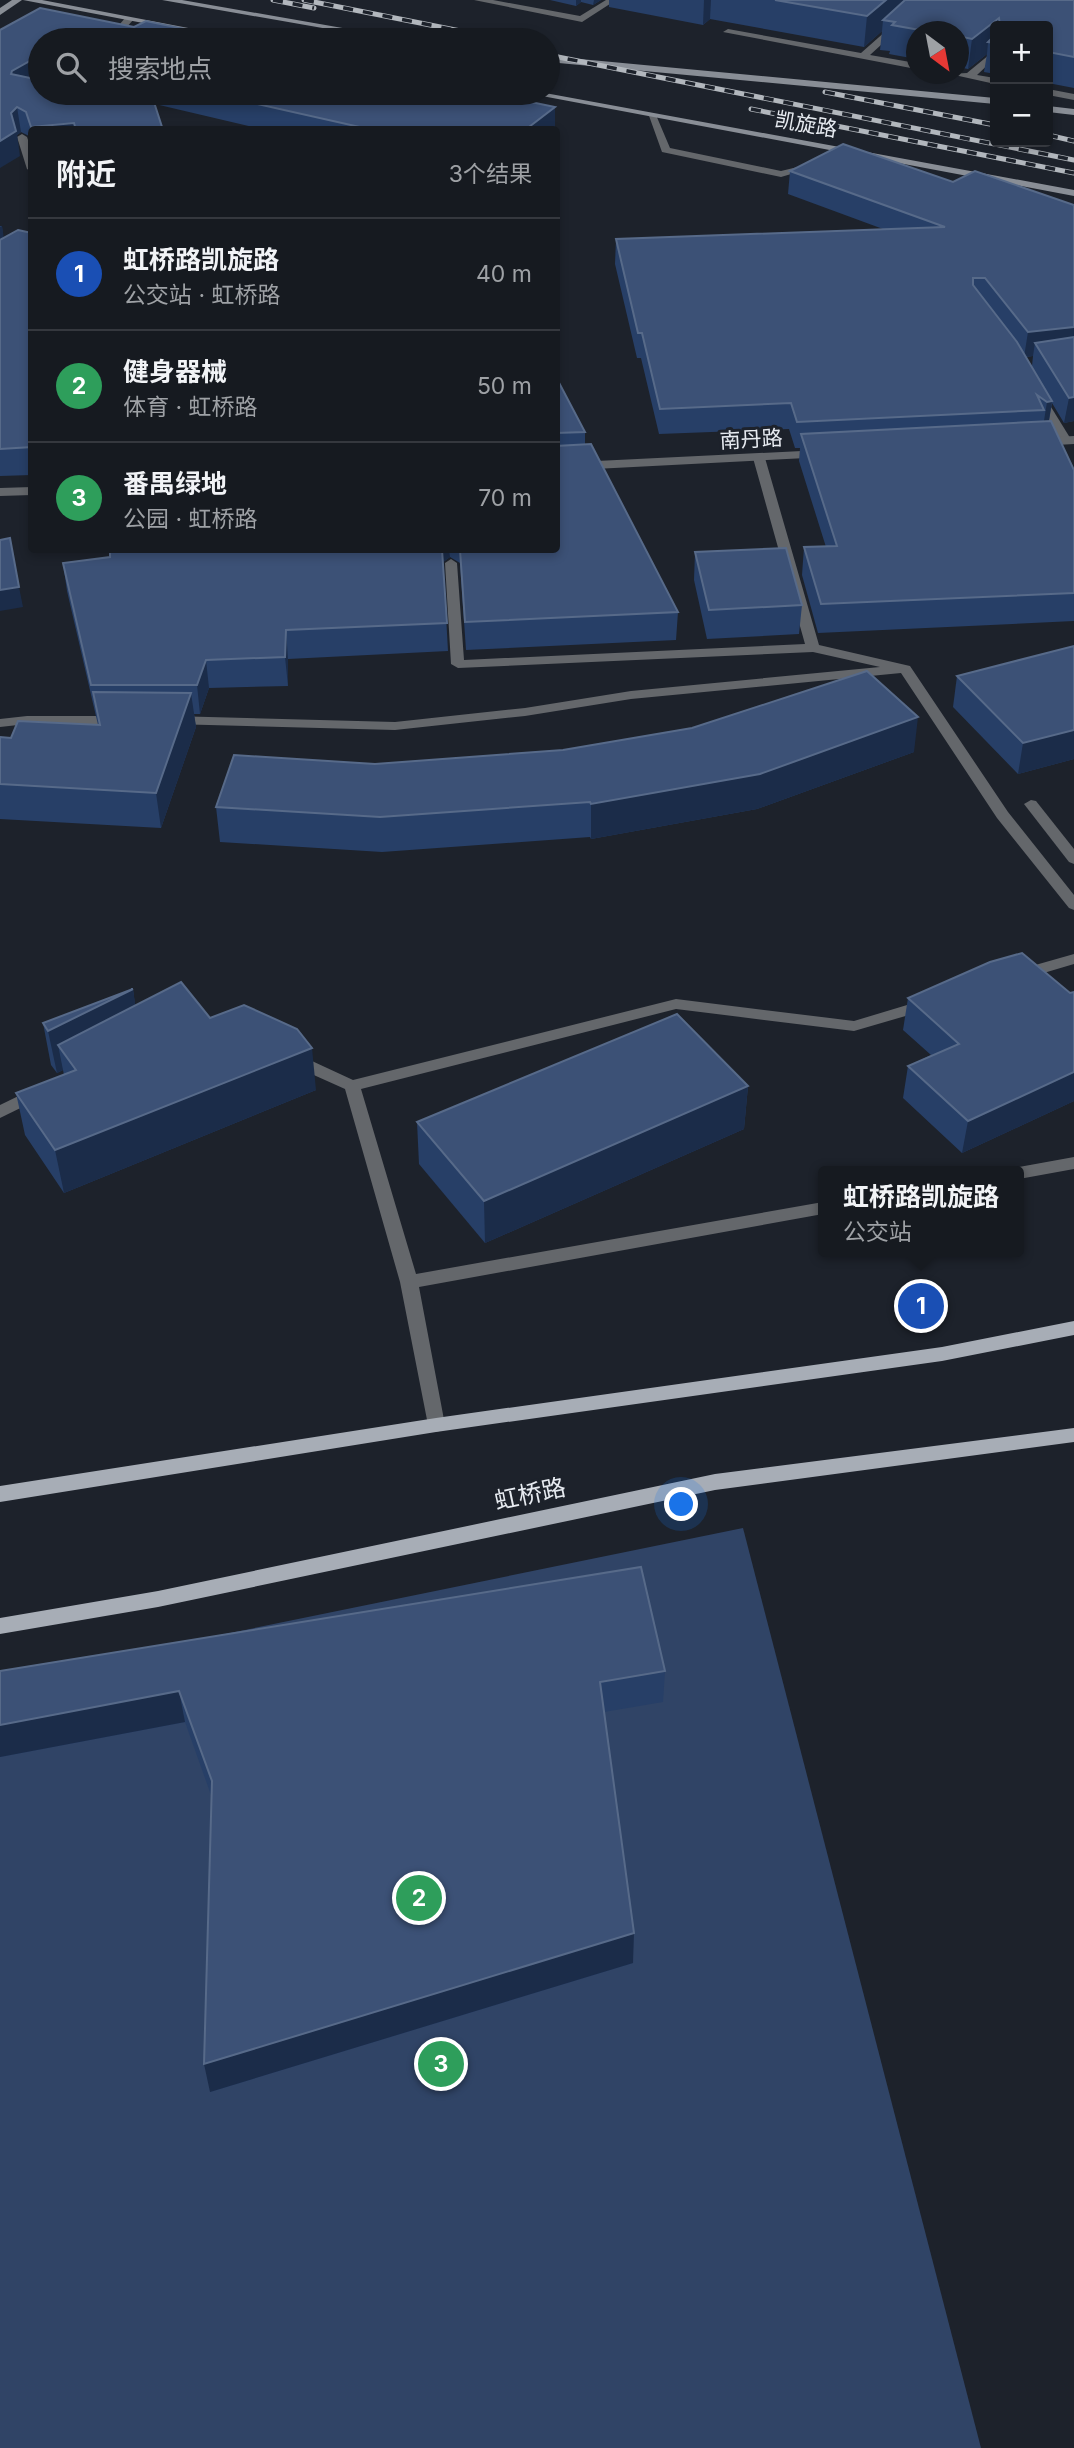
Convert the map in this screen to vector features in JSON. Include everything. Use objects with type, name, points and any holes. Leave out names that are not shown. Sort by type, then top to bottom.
[{"type":"main road","points":[[0,1494],[436,1425],[943,1354],[1074,1328]]},
{"type":"main road","name":"虹桥路","points":[[0,1626],[158,1599],[715,1482],[1074,1434]]},
{"type":"street","points":[[0,12],[18,0]]},
{"type":"street","points":[[27,0],[179,28]]},
{"type":"street","points":[[166,0],[334,28]]},
{"type":"street","points":[[478,0],[582,19],[612,0]]},
{"type":"street","points":[[862,57],[925,6]]},
{"type":"street","points":[[121,28],[129,19]]},
{"type":"street","points":[[728,32],[906,64]]},
{"type":"street","points":[[970,76],[990,58]]},
{"type":"street","name":"凯旋路","points":[[560,60],[990,102]]},
{"type":"street","points":[[970,76],[990,80]]},
{"type":"street","points":[[1053,93],[1074,97]]},
{"type":"street","name":"凯旋路","points":[[560,98],[1074,193]]},
{"type":"street","points":[[1053,110],[1074,113]]},
{"type":"street","points":[[651,115],[666,150],[781,174],[821,164]]},
{"type":"street","points":[[22,136],[28,156]]},
{"type":"street","points":[[834,160],[861,153]]},
{"type":"street","points":[[1033,386],[1070,441]]},
{"type":"street","points":[[1026,443],[1070,441]]},
{"type":"street","name":"南丹路","points":[[560,467],[839,453]]},
{"type":"street","points":[[759,458],[813,648]]},
{"type":"street","points":[[0,492],[28,491]]},
{"type":"street","points":[[451,563],[458,664],[813,648],[905,669],[1002,815],[1074,905]]},
{"type":"street","points":[[0,723],[27,720],[145,720],[394,726],[525,712],[631,695],[905,669]]},
{"type":"street","points":[[1031,804],[1074,859]]},
{"type":"street","points":[[1009,979],[1074,959]]},
{"type":"street","points":[[278,1052],[352,1086],[676,1004],[853,1026],[944,998]]},
{"type":"street","points":[[352,1086],[409,1282],[436,1425]]},
{"type":"street","points":[[0,1112],[48,1087]]},
{"type":"street","points":[[1024,1172],[1074,1163]]},
{"type":"street","points":[[409,1282],[818,1209]]},
{"type":"shaded area","points":[[743,1528],[981,2448],[0,2448],[0,1680]]},
{"type":"building","points":[[775,0],[886,0],[867,16]]},
{"type":"building","points":[[905,0],[1074,0],[1074,57],[1053,53],[1053,21],[999,21],[999,18],[990,21],[990,25],[972,39],[969,38],[969,21],[906,21],[906,28],[883,20]]},
{"type":"building","points":[[40,8],[134,27],[146,21],[180,28],[28,28],[28,62],[11,74],[28,78],[28,105],[155,105],[162,126],[75,126],[74,123],[31,126],[26,112],[17,107],[11,113],[16,131],[0,141],[0,30]]},
{"type":"building","points":[[262,105],[555,107],[530,126],[355,126]]},
{"type":"building","points":[[843,144],[953,182],[975,171],[1074,205],[1074,327],[1028,332],[985,278],[973,278],[973,285],[1017,342],[1052,401],[1047,402],[1037,395],[1044,410],[797,422],[791,403],[660,409],[642,333],[638,333],[616,239],[945,227],[790,171]]},
{"type":"building","points":[[18,230],[28,232],[28,447],[0,449],[0,240]]},
{"type":"building","points":[[1074,337],[1074,397],[1069,398],[1035,343]]},
{"type":"building","points":[[560,385],[585,432],[560,433]]},
{"type":"building","points":[[1051,421],[1074,470],[1074,593],[821,604],[804,547],[837,546],[801,434]]},
{"type":"building","points":[[591,444],[678,612],[465,622],[460,553],[560,553],[560,446]]},
{"type":"building","points":[[10,538],[19,587],[0,590],[0,540]]},
{"type":"building","points":[[786,548],[802,605],[709,610],[695,552]]},
{"type":"building","points":[[110,553],[442,553],[447,623],[286,630],[285,657],[206,660],[197,685],[91,685],[63,563],[110,557]]},
{"type":"building","points":[[1074,646],[1074,730],[1023,743],[957,676]]},
{"type":"building","points":[[867,671],[918,717],[760,774],[591,804],[380,817],[216,807],[234,755],[375,764],[563,750],[692,728]]},
{"type":"building","points":[[93,692],[191,693],[156,793],[0,784],[0,737],[11,738],[18,721],[100,725]]},
{"type":"building","points":[[1022,953],[1070,993],[1074,992],[1074,1072],[968,1121],[908,1066],[959,1044],[908,998],[990,962]]},
{"type":"building","points":[[181,982],[210,1018],[244,1005],[297,1029],[312,1048],[55,1150],[16,1093],[76,1070],[58,1045]]},
{"type":"building","points":[[133,989],[48,1031],[43,1023]]},
{"type":"building","points":[[677,1014],[748,1086],[484,1201],[417,1122]]},
{"type":"building","points":[[641,1567],[665,1671],[600,1682],[634,1933],[204,2064],[212,1781],[179,1691],[0,1725],[0,1671]]},
{"type":"railway","points":[[273,0],[314,8]]},
{"type":"railway","points":[[304,0],[445,28]]},
{"type":"railway","points":[[560,57],[1074,160]]},
{"type":"railway","points":[[825,92],[990,124]]},
{"type":"railway","points":[[751,109],[1074,173]]},
{"type":"railway","points":[[1053,136],[1074,141]]},
{"type":"place","name":"虹桥路凯旋路","points":[[921,1306]]},
{"type":"place","name":"健身器械","points":[[419,1898]]},
{"type":"place","name":"番禺绿地","points":[[441,2064]]}]
